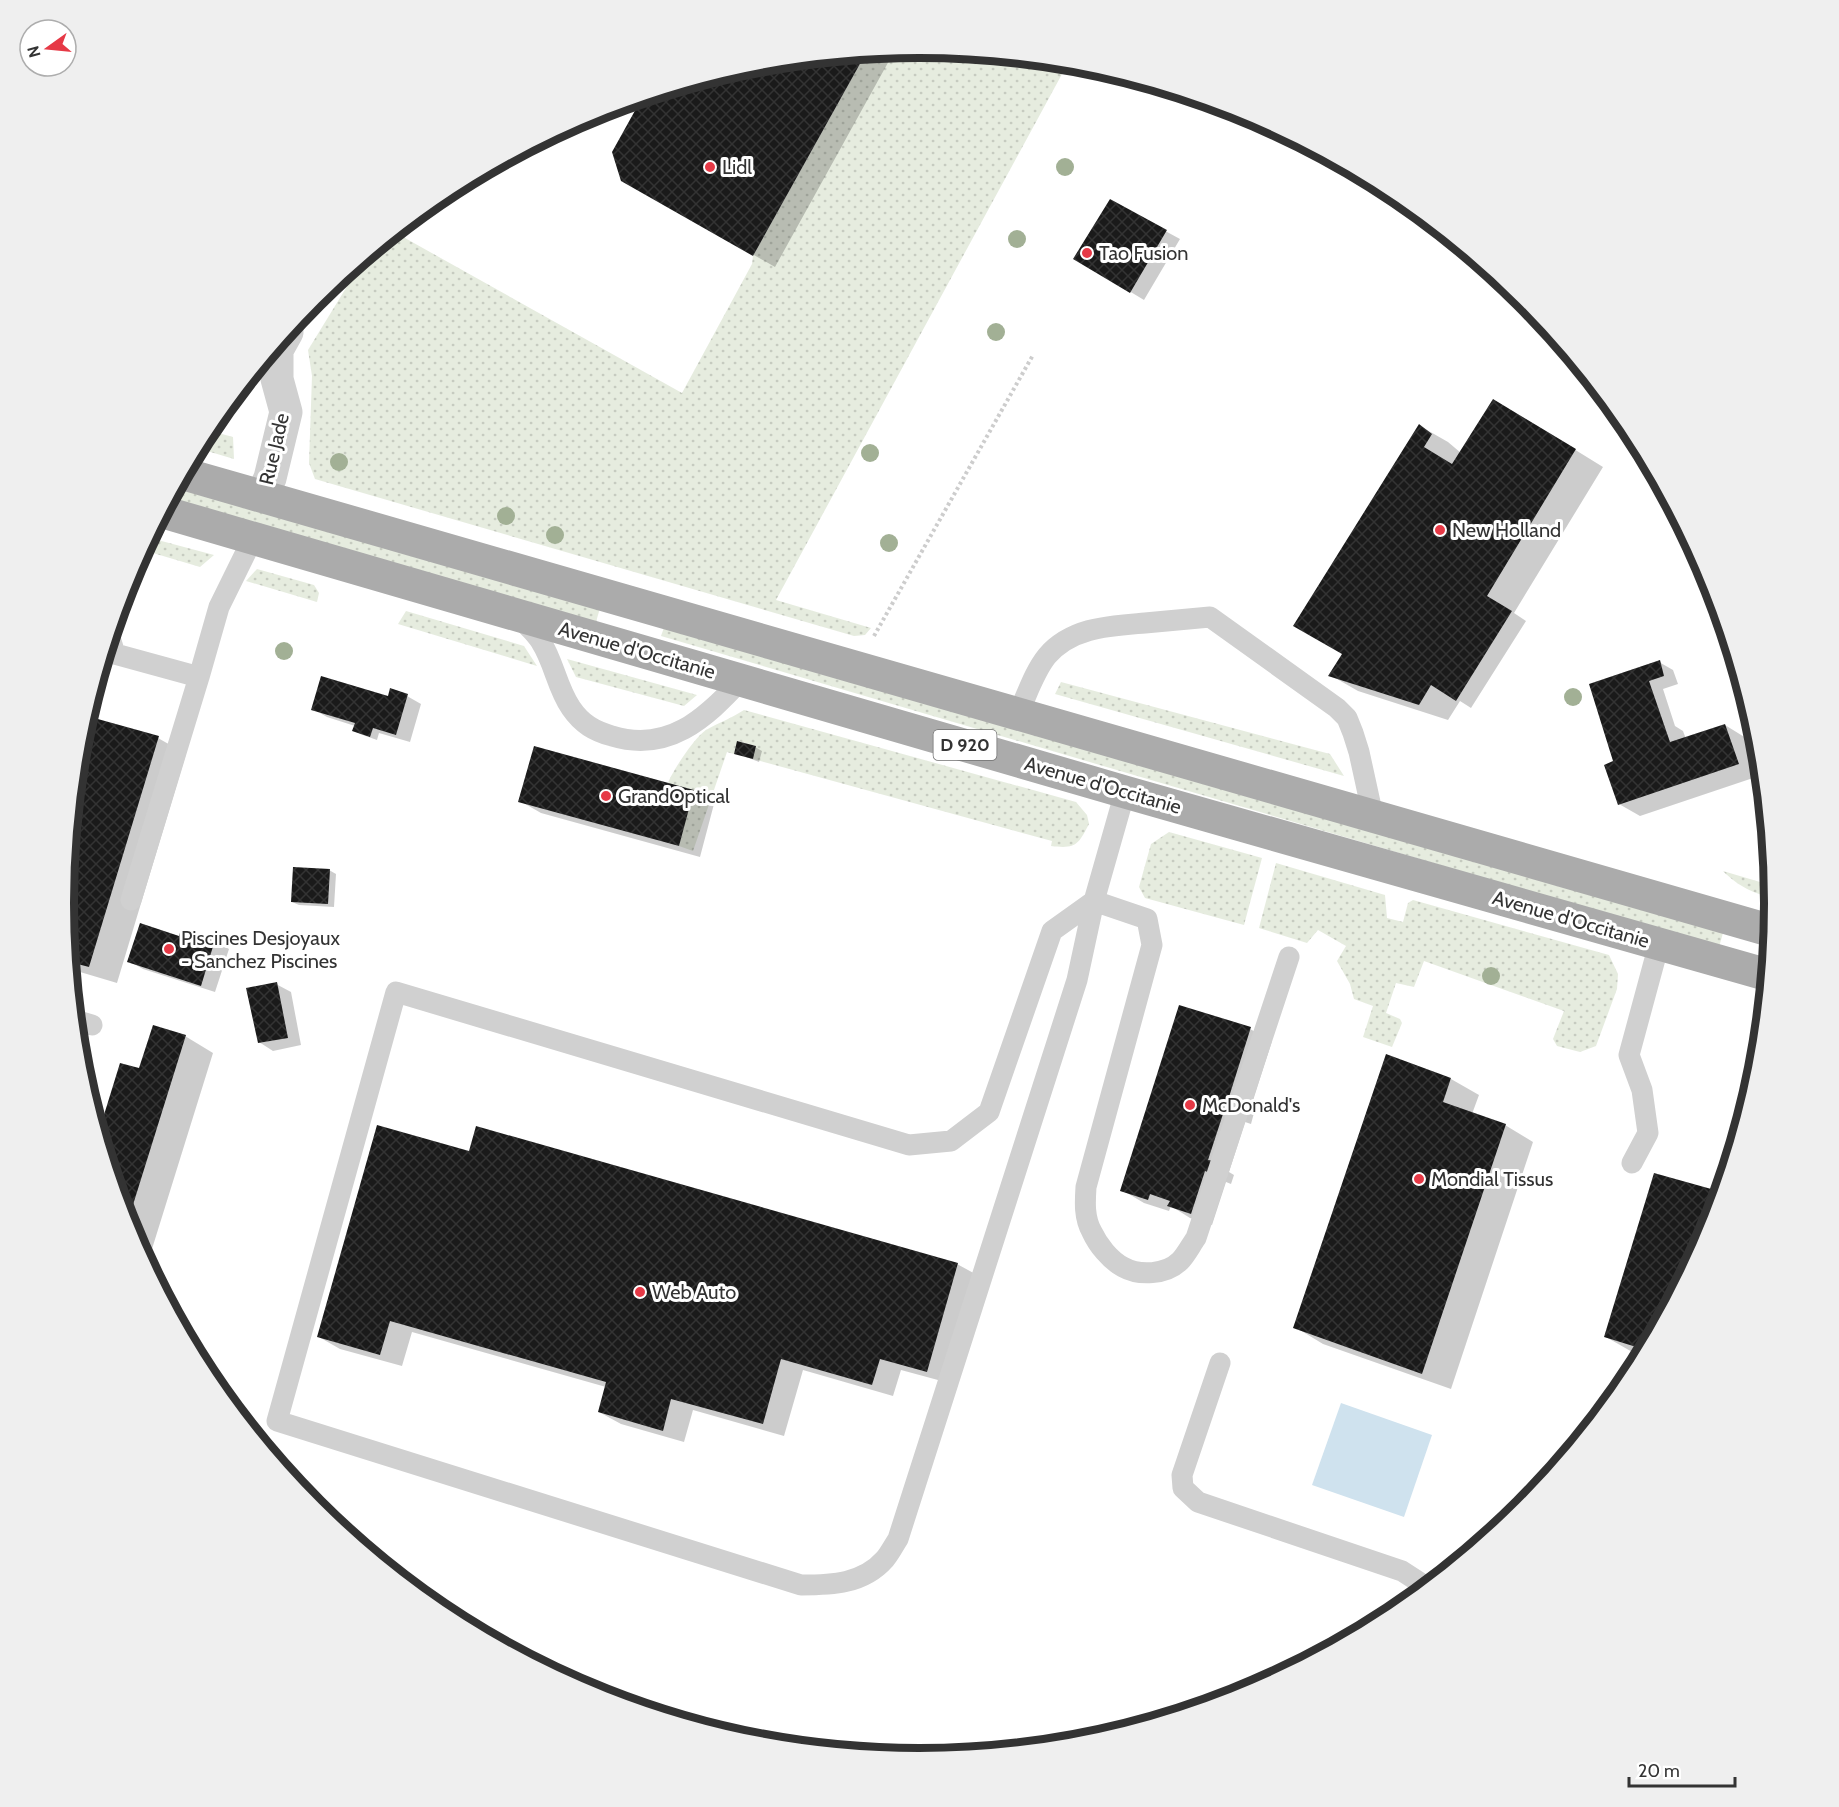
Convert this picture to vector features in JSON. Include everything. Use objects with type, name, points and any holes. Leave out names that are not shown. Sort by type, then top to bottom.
[{"type":"main road","name":"D 920","points":[[191,476],[1764,929]]},
{"type":"main road","name":"Avenue d'Occitanie","points":[[171,514],[1125,792],[1761,973]]},
{"type":"street","name":"Rue Jade","points":[[262,496],[270,478],[286,412],[277,378],[277,355]]},
{"type":"lane","points":[[131,900],[219,607],[253,538]]},
{"type":"lane","points":[[518,615],[541,642],[565,697],[580,720],[593,730],[619,738],[660,740],[681,732],[712,709],[741,680]]},
{"type":"lane","points":[[1018,714],[1047,657],[1063,641],[1080,633],[1103,627],[1210,617],[1337,708],[1347,718],[1359,752],[1373,816]]},
{"type":"lane","points":[[114,650],[115,654],[199,677]]},
{"type":"lane","points":[[1094,901],[1052,931],[989,1112],[951,1141],[909,1145],[396,992],[278,1421],[801,1585],[836,1585],[866,1574],[885,1559],[898,1539],[1077,980],[1094,901],[1125,792]]},
{"type":"lane","points":[[1094,901],[1147,919],[1152,945],[1086,1186],[1084,1210],[1091,1231],[1102,1249],[1122,1267],[1143,1273],[1165,1270],[1179,1262],[1196,1238],[1289,957]]},
{"type":"lane","points":[[1632,1163],[1648,1133],[1642,1090],[1629,1055],[1659,944]]},
{"type":"lane","points":[[1220,1363],[1182,1475],[1184,1488],[1198,1502],[1402,1571],[1420,1584]]},
{"type":"path","points":[[857,668],[1033,355]]},
{"type":"shaded area","points":[[920,58],[975,60],[1063,72],[776,600],[871,628],[865,635],[854,636],[315,479],[309,463],[312,376],[308,350],[353,277],[401,236],[682,393],[752,264],[753,256],[862,60]]},
{"type":"shaded area","points":[[218,433],[233,437],[234,459],[207,451]]},
{"type":"shaded area","points":[[184,489],[600,608],[596,622],[177,502]]},
{"type":"shaded area","points":[[157,540],[214,555],[200,567],[152,553]]},
{"type":"shaded area","points":[[257,569],[314,585],[319,593],[317,602],[246,581]]},
{"type":"shaded area","points":[[406,611],[524,646],[537,666],[398,624]]},
{"type":"shaded area","points":[[666,622],[1723,933],[1719,947],[661,636]]},
{"type":"shaded area","points":[[567,659],[697,695],[684,706],[576,677]]},
{"type":"shaded area","points":[[1061,682],[1330,754],[1344,776],[1055,694]]},
{"type":"shaded area","points":[[744,710],[1076,802],[1087,815],[1089,824],[1075,844],[1066,847],[1051,846],[1052,841],[753,759],[756,746],[738,741],[734,754],[727,752],[693,851],[679,846],[693,790],[668,783],[685,754],[701,734]]},
{"type":"shaded area","points":[[1169,832],[1262,858],[1244,925],[1145,898],[1139,887],[1151,844]]},
{"type":"shaded area","points":[[1276,863],[1385,895],[1387,918],[1403,922],[1408,903],[1413,900],[1609,955],[1618,974],[1617,989],[1596,1046],[1580,1052],[1557,1046],[1553,1039],[1564,1011],[1424,961],[1414,987],[1396,983],[1386,1013],[1400,1019],[1402,1023],[1392,1047],[1363,1037],[1373,1006],[1354,999],[1350,984],[1337,961],[1346,946],[1318,930],[1307,943],[1259,928]]},
{"type":"shaded area","points":[[1723,871],[1760,882],[1764,885],[1765,896],[1747,889]]},
{"type":"water","points":[[1341,1403],[1432,1435],[1404,1517],[1312,1485]]},
{"type":"building","name":"Lidl","points":[[862,60],[753,256],[621,181],[612,152],[637,107],[648,103],[701,87],[755,75]]},
{"type":"building","points":[[1110,199],[1167,230],[1130,293],[1073,259]]},
{"type":"building","name":"New Holland","points":[[1493,399],[1576,449],[1487,596],[1512,611],[1456,701],[1431,685],[1419,705],[1328,676],[1342,654],[1293,626],[1419,424],[1432,434],[1424,447],[1452,464]]},
{"type":"building","points":[[1660,660],[1664,676],[1649,681],[1670,742],[1725,724],[1739,764],[1618,805],[1604,765],[1613,761],[1589,684]]},
{"type":"building","points":[[321,676],[388,696],[390,688],[408,694],[396,735],[373,728],[370,737],[352,731],[355,723],[311,710]]},
{"type":"building","points":[[96,718],[159,736],[89,967],[77,964],[74,904],[76,848],[82,793]]},
{"type":"building","points":[[737,741],[756,746],[753,759],[734,754]]},
{"type":"building","name":"GrandOptical","points":[[534,746],[694,790],[679,846],[518,802]]},
{"type":"building","points":[[293,867],[330,869],[328,904],[291,902]]},
{"type":"building","points":[[140,923],[179,936],[181,929],[215,940],[201,986],[127,962]]},
{"type":"building","points":[[277,982],[288,1038],[258,1043],[246,988]]},
{"type":"building","name":"McDonald's","points":[[1179,1005],[1251,1027],[1229,1097],[1234,1099],[1229,1113],[1224,1111],[1208,1160],[1214,1161],[1210,1173],[1205,1171],[1191,1214],[1167,1206],[1170,1201],[1150,1194],[1148,1200],[1120,1191]]},
{"type":"building","points":[[153,1025],[186,1035],[132,1208],[102,1120],[120,1063],[139,1068]]},
{"type":"building","points":[[1386,1054],[1451,1078],[1443,1102],[1506,1124],[1422,1374],[1293,1328]]},
{"type":"building","name":"Web Auto","points":[[377,1125],[469,1151],[476,1126],[958,1263],[927,1372],[880,1359],[872,1385],[781,1359],[763,1424],[671,1399],[663,1431],[598,1412],[606,1382],[390,1321],[380,1355],[317,1337]]},
{"type":"building","points":[[1654,1173],[1714,1190],[1677,1277],[1638,1347],[1604,1337]]},
{"type":"place","name":"Lidl","points":[[710,167]]},
{"type":"place","name":"Tao Fusion","points":[[1087,253]]},
{"type":"place","name":"New Holland","points":[[1440,530]]},
{"type":"place","name":"GrandOptical","points":[[606,796]]},
{"type":"place","name":"Piscines Desjoyaux - Sanchez Piscines","points":[[169,949]]},
{"type":"place","name":"McDonald's","points":[[1190,1105]]},
{"type":"place","name":"Mondial Tissus","points":[[1419,1179]]},
{"type":"place","name":"Web Auto","points":[[640,1292]]}]
